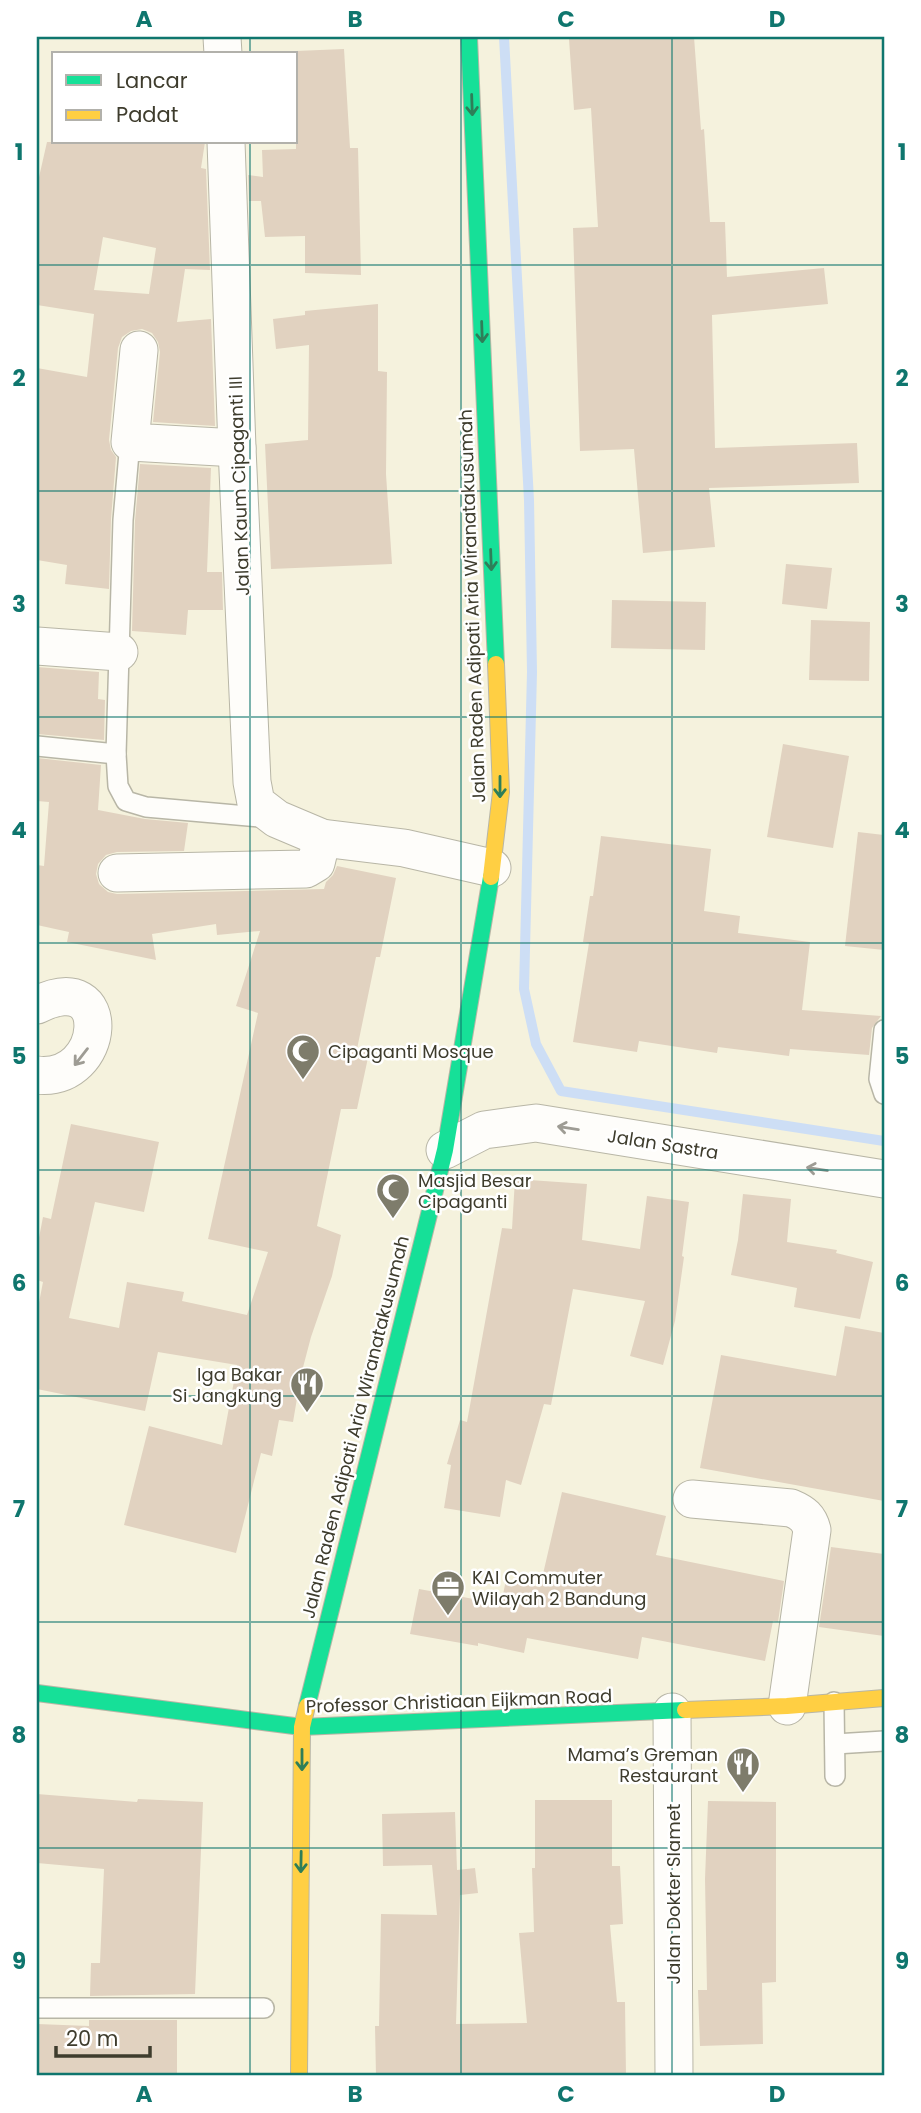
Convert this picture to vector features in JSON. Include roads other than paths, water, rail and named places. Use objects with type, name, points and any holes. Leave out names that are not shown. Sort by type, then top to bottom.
[{"type":"main road","name":"Jalan Raden Adipati Aria Wiranatakusumah","points":[[299,2076],[302,1727],[445,1150],[492,868],[500,792],[469,37]]},
{"type":"main road","name":"Professor Christiaan Eijkman Road","points":[[37,1693],[302,1727],[672,1712],[884,1698]]},
{"type":"street","name":"Jalan Kaum Cipaganti III","points":[[226,144],[252,782],[256,803],[277,819]]},
{"type":"street","points":[[139,350],[130,442],[237,447]]},
{"type":"street","points":[[37,646],[119,652]]},
{"type":"street","points":[[277,819],[323,838],[404,849],[492,868]]},
{"type":"street","points":[[117,873],[306,869],[316,863],[323,838]]},
{"type":"street","points":[[37,1005],[48,999],[74,996],[83,1000],[93,1021],[88,1047],[76,1064],[55,1075],[37,1075]]},
{"type":"street","name":"Jalan Sastra","points":[[445,1150],[484,1130],[536,1123],[884,1180]]},
{"type":"street","points":[[692,1499],[791,1508],[810,1521],[812,1530],[786,1706]]},
{"type":"street","name":"Jalan Dokter Slamet","points":[[672,1712],[674,2076]]},
{"type":"lane","points":[[130,442],[123,520],[116,754],[118,786],[125,801],[146,807],[277,819]]},
{"type":"lane","points":[[37,746],[116,754]]},
{"type":"lane","points":[[884,1030],[879,1079],[884,1094]]},
{"type":"lane","points":[[834,1702],[835,1776]]},
{"type":"lane","points":[[835,1744],[884,1741]]},
{"type":"lane","points":[[37,2008],[264,2008]]},
{"type":"waterway","points":[[504,37],[529,500],[532,672],[524,989],[536,1044],[561,1091],[884,1141]]},
{"type":"place","name":"Cipaganti Mosque","points":[[303,1081]]},
{"type":"place","name":"Masjid Besar Cipaganti","points":[[393,1220]]},
{"type":"place","name":"Iga Bakar Si Jangkung","points":[[307,1414]]},
{"type":"place","name":"KAI Commuter Wilayah 2 Bandung","points":[[448,1617]]},
{"type":"place","name":"Mama’s Greman Restaurant","points":[[743,1794]]}]
